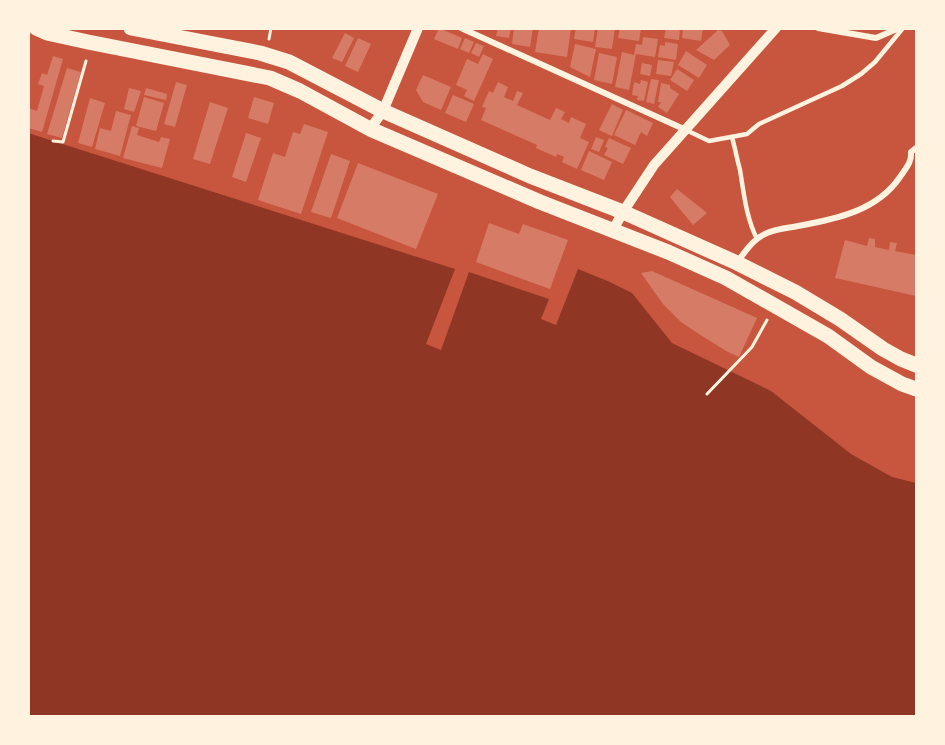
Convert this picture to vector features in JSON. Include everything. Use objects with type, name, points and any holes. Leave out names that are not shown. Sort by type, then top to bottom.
[{"type":"highway","points":[[36,28],[47,33],[88,42],[270,78],[300,91],[370,129],[726,278],[828,336],[871,367],[916,389]]},
{"type":"highway","points":[[131,28],[260,53],[289,62],[383,111],[737,263],[795,292],[840,319],[883,349],[916,365]]},
{"type":"street","points":[[370,129],[383,111],[418,28]]},
{"type":"street","points":[[460,28],[686,130]]},
{"type":"street","points":[[613,230],[622,212],[654,165],[776,28]]},
{"type":"street","points":[[818,28],[876,38],[901,28]]},
{"type":"street","points":[[737,263],[757,238],[771,231],[849,215],[868,206],[897,180],[912,159],[911,152],[916,148]]},
{"type":"lane","points":[[686,130],[709,141],[743,136],[759,124],[851,80],[871,66],[901,28]]},
{"type":"lane","points":[[732,137],[747,215],[757,238]]},
{"type":"path","points":[[269,41],[271,28]]},
{"type":"path","points":[[53,141],[63,142],[86,61]]},
{"type":"path","points":[[707,394],[752,347],[767,320]]},
{"type":"shaded area","points":[[28,133],[455,269],[426,344],[441,350],[469,272],[549,299],[541,319],[556,325],[578,269],[632,293],[672,343],[771,391],[851,454],[892,477],[916,483],[916,716],[29,716]]},
{"type":"building","points":[[439,28],[462,38],[458,49],[434,39]]},
{"type":"building","points":[[498,28],[511,28],[509,38],[496,36]]},
{"type":"building","points":[[514,28],[533,28],[530,47],[512,44]]},
{"type":"building","points":[[539,28],[571,28],[567,57],[535,52]]},
{"type":"building","points":[[576,28],[595,28],[593,42],[574,39]]},
{"type":"building","points":[[598,28],[615,28],[612,49],[595,47]]},
{"type":"building","points":[[620,28],[641,28],[639,41],[618,38]]},
{"type":"building","points":[[666,28],[680,28],[679,40],[664,38]]},
{"type":"building","points":[[683,28],[703,28],[701,41],[682,38]]},
{"type":"building","points":[[718,30],[722,31],[730,45],[714,60],[696,50]]},
{"type":"building","points":[[345,33],[354,38],[342,62],[332,58]]},
{"type":"building","points":[[643,37],[658,39],[655,57],[636,54],[629,90],[615,87],[622,52],[634,55],[636,44],[642,45]]},
{"type":"building","points":[[358,38],[371,44],[358,72],[345,66]]},
{"type":"building","points":[[465,38],[474,42],[469,53],[460,49]]},
{"type":"building","points":[[665,42],[678,44],[676,60],[658,57],[660,45],[665,46]]},
{"type":"building","points":[[476,43],[484,46],[479,57],[471,53]]},
{"type":"building","points":[[575,44],[596,49],[590,77],[570,67]]},
{"type":"building","points":[[686,51],[707,65],[699,78],[678,65]]},
{"type":"building","points":[[599,53],[617,57],[612,84],[594,80]]},
{"type":"building","points":[[483,54],[493,59],[474,101],[464,96],[467,90],[456,85],[467,59],[478,64]]},
{"type":"building","points":[[53,56],[63,59],[42,132],[28,128],[28,108],[37,111],[44,86],[38,84],[42,73],[47,75]]},
{"type":"building","points":[[658,60],[674,62],[671,76],[656,74]]},
{"type":"building","points":[[642,63],[652,65],[650,76],[640,74]]},
{"type":"building","points":[[67,68],[81,72],[62,138],[47,134]]},
{"type":"building","points":[[677,69],[694,80],[687,91],[670,80]]},
{"type":"building","points":[[423,75],[451,87],[441,110],[423,102],[416,90]]},
{"type":"building","points":[[651,79],[659,80],[654,104],[646,102]]},
{"type":"building","points":[[641,80],[648,82],[644,101],[637,100],[638,96],[632,95],[634,82],[640,84]]},
{"type":"building","points":[[176,82],[187,85],[175,127],[164,124]]},
{"type":"building","points":[[498,82],[508,87],[504,97],[513,101],[517,91],[523,93],[517,105],[550,120],[556,108],[565,112],[561,119],[569,123],[571,117],[586,124],[580,138],[589,142],[577,169],[562,162],[564,157],[557,154],[556,157],[536,148],[537,145],[481,120],[486,108],[482,107],[489,91],[493,93]]},
{"type":"building","points":[[661,83],[670,85],[670,88],[679,94],[667,113],[658,107],[661,102],[658,102]]},
{"type":"building","points":[[129,88],[141,91],[134,112],[124,109]]},
{"type":"building","points":[[146,88],[167,94],[166,100],[144,95]]},
{"type":"building","points":[[453,95],[474,104],[466,122],[445,113]]},
{"type":"building","points":[[144,97],[164,103],[156,131],[136,126]]},
{"type":"building","points":[[254,97],[274,103],[268,124],[248,118]]},
{"type":"building","points":[[90,98],[105,103],[92,147],[78,143]]},
{"type":"building","points":[[210,102],[228,108],[210,164],[193,159]]},
{"type":"building","points":[[612,104],[623,110],[612,136],[599,130]]},
{"type":"building","points":[[626,110],[653,123],[647,136],[641,132],[635,145],[614,135]]},
{"type":"building","points":[[116,111],[131,115],[120,156],[95,149],[100,128],[111,131]]},
{"type":"building","points":[[304,124],[328,132],[301,214],[258,200],[273,153],[285,157],[293,132],[300,134]]},
{"type":"building","points":[[132,126],[139,128],[137,135],[159,142],[161,137],[170,139],[162,168],[123,158]]},
{"type":"building","points":[[246,133],[261,138],[246,182],[232,177]]},
{"type":"building","points":[[596,137],[604,140],[599,152],[591,149]]},
{"type":"building","points":[[609,138],[631,148],[623,164],[604,155],[608,148],[605,147]]},
{"type":"building","points":[[589,151],[612,162],[604,180],[581,170]]},
{"type":"building","points":[[331,154],[350,161],[331,218],[311,212]]},
{"type":"building","points":[[358,163],[438,194],[416,249],[337,218]]},
{"type":"building","points":[[677,189],[707,213],[693,225],[670,197]]},
{"type":"building","points":[[489,223],[519,234],[523,224],[568,240],[550,289],[476,262]]},
{"type":"building","points":[[869,238],[875,239],[875,247],[889,250],[890,242],[897,243],[895,251],[916,255],[916,296],[835,278],[845,240],[867,246]]},
{"type":"building","points":[[652,271],[757,318],[739,357],[681,322],[663,304],[641,273]]}]
